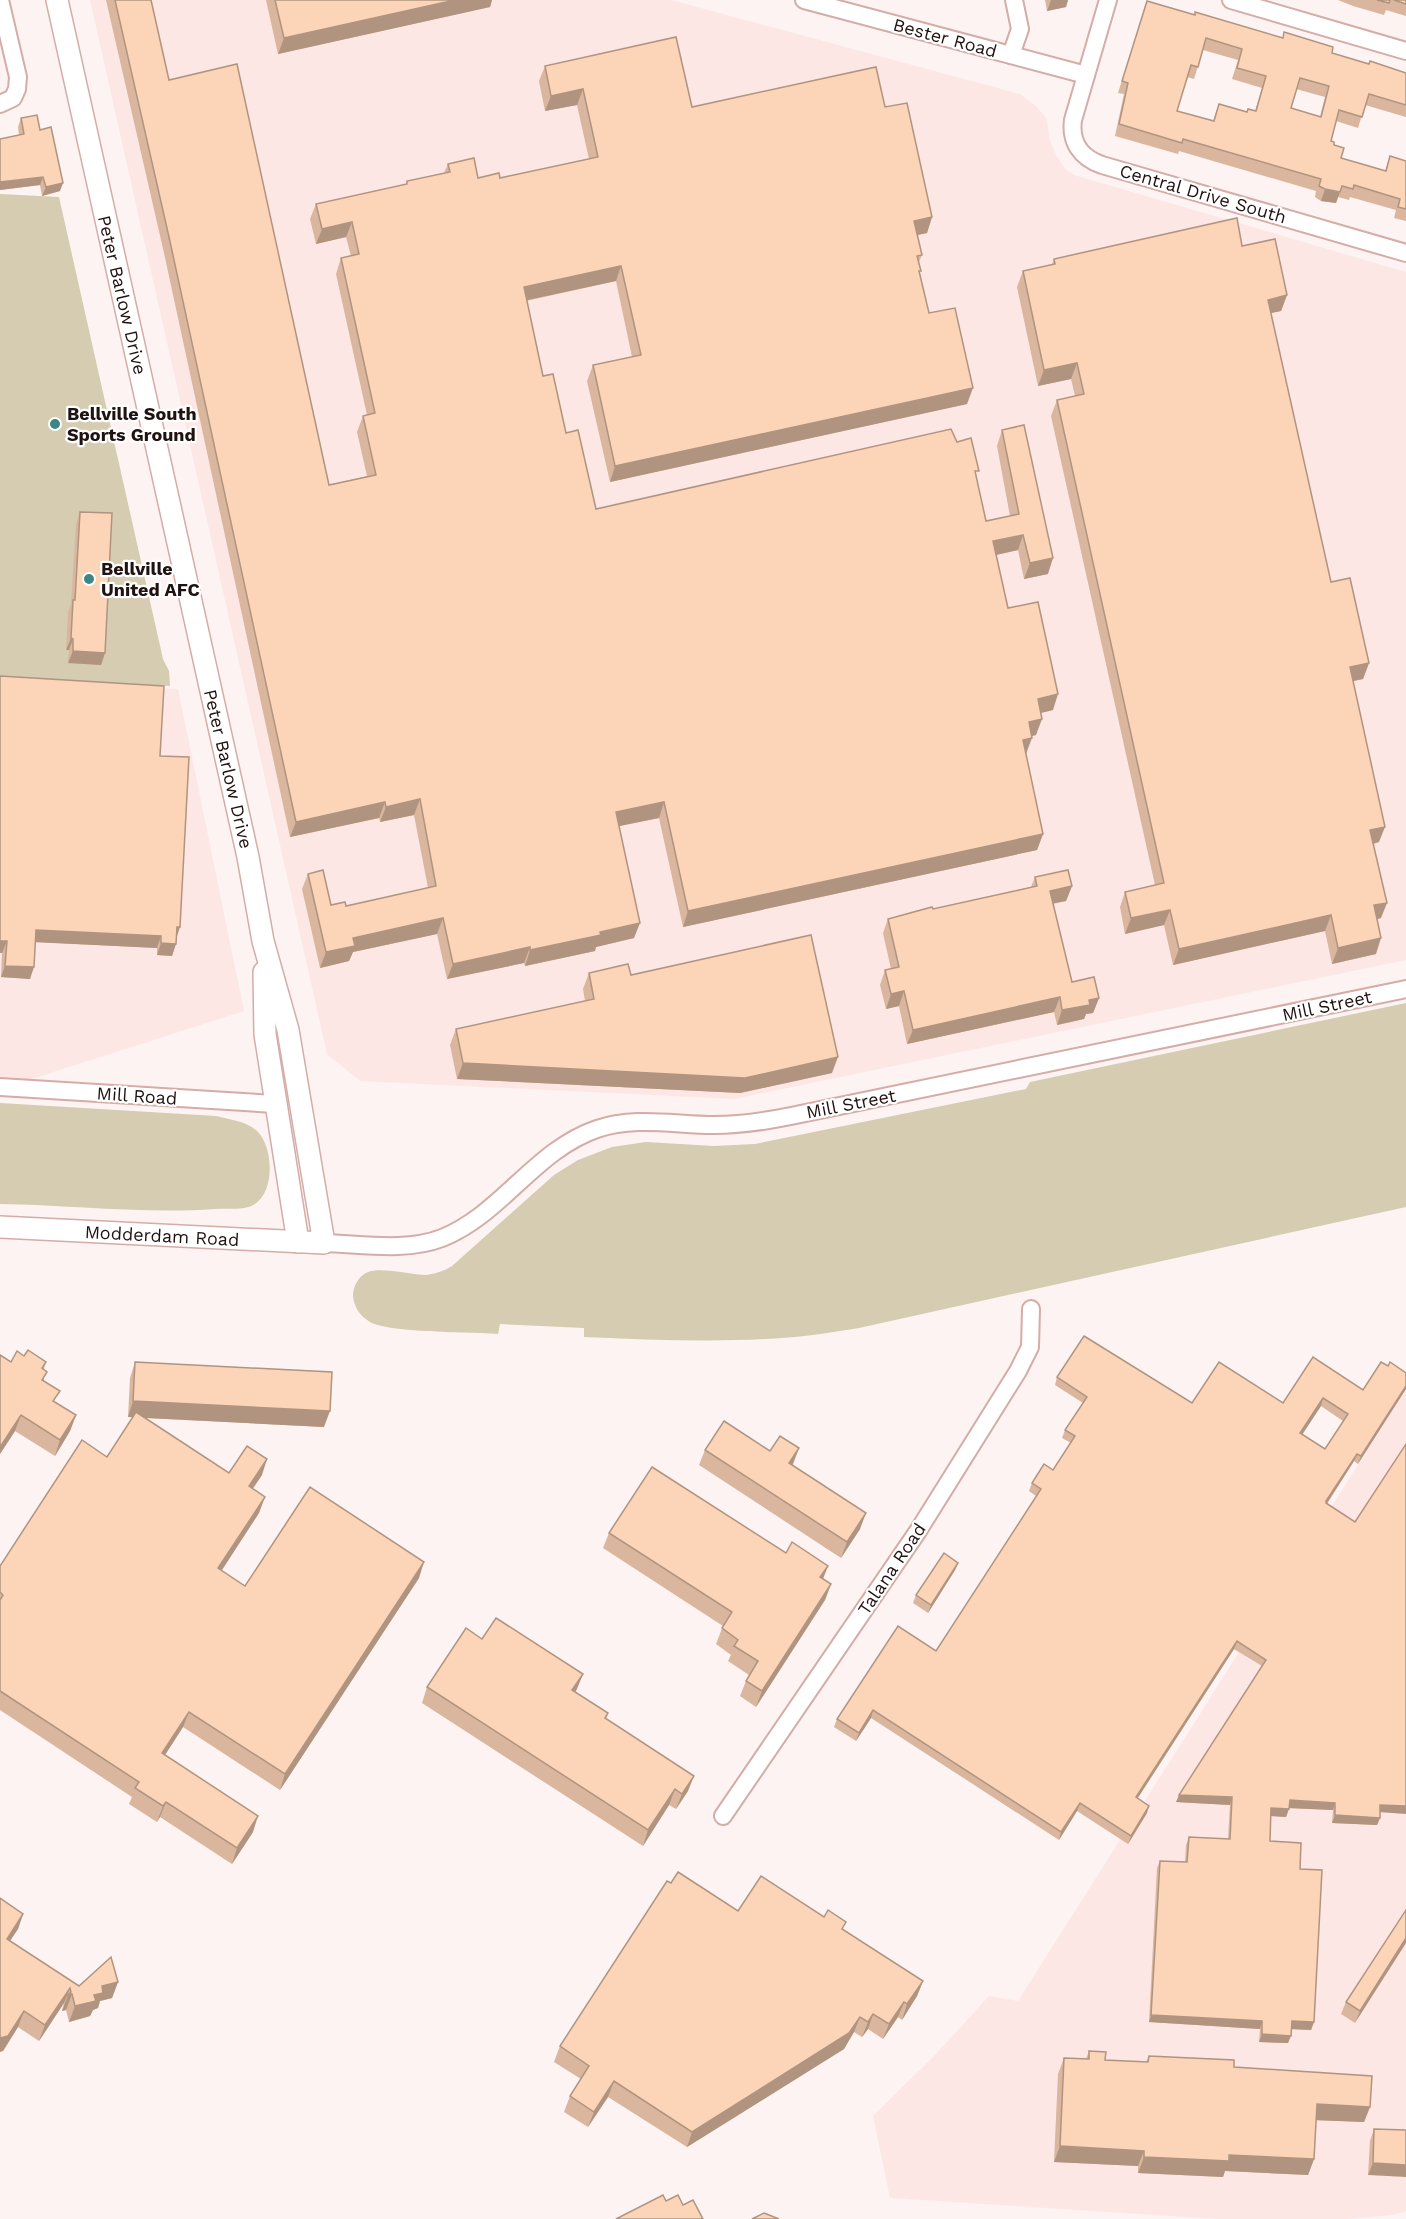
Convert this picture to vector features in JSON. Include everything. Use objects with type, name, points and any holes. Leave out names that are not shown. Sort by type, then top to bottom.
[{"type":"street","points":[[0,0],[18,78],[13,98],[0,104]]},
{"type":"street","name":"Peter Barlow Drive","points":[[57,0],[248,857],[263,941],[288,1030],[324,1243]]},
{"type":"street","name":"Bester Road","points":[[804,0],[1086,75]]},
{"type":"street","points":[[1011,55],[1020,29],[1014,0]]},
{"type":"street","name":"Central Drive South","points":[[1108,0],[1072,127],[1074,142],[1078,149],[1093,162],[1406,253]]},
{"type":"street","points":[[1231,0],[1406,51]]},
{"type":"street","name":"Peter Barlow Drive","points":[[263,941],[265,1034],[298,1242]]},
{"type":"street","name":"Mill Street","points":[[324,1243],[410,1245],[441,1239],[485,1213],[567,1142],[598,1128],[615,1124],[649,1121],[724,1125],[791,1116],[1406,989]]},
{"type":"street","name":"Mill Road","points":[[0,1087],[275,1104]]},
{"type":"street","name":"Modderdam Road","points":[[0,1227],[324,1243]]},
{"type":"street","name":"Talana Road","points":[[723,1816],[918,1531],[1018,1371],[1030,1347],[1031,1309]]},
{"type":"shaded area","points":[[90,0],[671,0],[1020,94],[1036,106],[1047,119],[1049,138],[1056,155],[1066,170],[1074,175],[1406,272],[1406,960],[734,1099],[360,1081],[327,1054]]},
{"type":"shaded area","name":"Bellville South Sports Ground","points":[[0,194],[59,197],[163,659],[169,671],[170,686],[0,677]]},
{"type":"shaded area","points":[[0,680],[178,689],[244,1011],[19,1083],[0,1082]]},
{"type":"shaded area","points":[[1406,1003],[1406,1207],[859,1328],[795,1337],[664,1340],[584,1337],[584,1328],[500,1324],[498,1334],[412,1330],[380,1326],[370,1322],[360,1314],[355,1304],[353,1296],[355,1286],[366,1273],[378,1270],[426,1275],[449,1268],[554,1175],[578,1160],[612,1147],[646,1142],[714,1146],[755,1144],[1026,1089],[1030,1082]]},
{"type":"shaded area","points":[[0,1103],[216,1116],[238,1121],[254,1128],[264,1140],[269,1162],[268,1185],[257,1203],[240,1208],[134,1210],[0,1204]]},
{"type":"shaded area","points":[[1406,1389],[1406,2211],[1393,2215],[1350,2219],[1217,2219],[890,2198],[873,2116],[936,2054],[989,1996],[1018,2001]]},
{"type":"building","points":[[115,0],[151,0],[169,80],[237,64],[329,485],[376,475],[363,416],[375,413],[341,258],[359,254],[352,222],[322,229],[316,204],[450,172],[448,164],[474,158],[478,178],[499,173],[500,178],[598,157],[583,89],[551,96],[545,66],[676,37],[692,107],[876,67],[885,107],[907,103],[932,217],[914,221],[922,255],[917,256],[921,271],[919,271],[929,313],[955,308],[973,388],[615,466],[593,365],[641,355],[621,266],[524,287],[543,376],[553,374],[566,433],[578,430],[596,509],[951,429],[957,442],[971,438],[979,471],[975,471],[986,521],[1019,514],[1002,430],[1024,425],[1053,558],[1030,563],[1023,535],[993,541],[1008,608],[1038,602],[1058,694],[1038,699],[1042,719],[1029,722],[1032,738],[1023,740],[1043,834],[688,911],[664,802],[616,812],[640,923],[600,932],[601,935],[530,950],[530,947],[453,964],[443,918],[353,938],[355,946],[326,952],[308,874],[323,870],[331,905],[345,902],[346,906],[436,886],[420,799],[386,807],[385,802],[296,822]]},
{"type":"building","points":[[275,0],[455,0],[284,38]]},
{"type":"building","points":[[1394,0],[1406,0],[1406,4]]},
{"type":"building","points":[[1147,1],[1195,15],[1195,12],[1283,38],[1284,32],[1333,47],[1332,53],[1369,64],[1370,61],[1406,73],[1406,105],[1369,94],[1362,117],[1339,110],[1331,141],[1334,145],[1344,148],[1341,158],[1386,171],[1390,156],[1406,161],[1406,209],[1398,207],[1400,199],[1354,185],[1353,189],[1342,186],[1340,192],[1325,189],[1319,186],[1321,179],[1183,139],[1182,143],[1119,124],[1128,83],[1122,81]],"holes":[[[1206,38],[1242,49],[1237,68],[1266,76],[1256,111],[1248,109],[1247,112],[1219,104],[1214,121],[1177,111],[1191,65],[1198,67]],[[1300,78],[1329,86],[1321,117],[1291,108]]]},
{"type":"building","points":[[37,115],[40,130],[51,127],[63,183],[46,187],[43,177],[0,182],[0,139],[24,134],[21,118]]},
{"type":"building","points":[[1237,218],[1242,246],[1275,239],[1287,295],[1268,300],[1331,582],[1350,578],[1369,663],[1350,667],[1385,827],[1370,830],[1387,903],[1374,905],[1381,938],[1338,948],[1331,915],[1179,949],[1170,910],[1131,918],[1125,892],[1164,883],[1057,400],[1084,394],[1077,363],[1044,370],[1023,271],[1055,264],[1054,259]]},
{"type":"building","name":"Bellville United AFC","points":[[80,512],[112,513],[105,653],[73,651],[73,639],[71,638]]},
{"type":"building","points":[[0,676],[164,686],[160,756],[189,757],[180,927],[177,927],[176,944],[161,943],[161,936],[36,930],[34,967],[5,966],[7,941],[0,941]]},
{"type":"building","points":[[1068,870],[1072,886],[1050,891],[1072,982],[1094,977],[1099,998],[1089,1000],[1090,1005],[1062,1010],[1060,997],[913,1030],[904,991],[891,994],[885,970],[899,967],[888,919],[932,907],[933,909],[1037,886],[1035,877]]},
{"type":"building","points":[[811,935],[838,1057],[745,1078],[463,1063],[456,1029],[594,999],[589,973],[628,964],[631,975]]},
{"type":"building","points":[[1084,1336],[1192,1403],[1219,1362],[1283,1403],[1313,1357],[1363,1390],[1381,1362],[1388,1366],[1390,1362],[1406,1373],[1406,1386],[1361,1456],[1357,1454],[1326,1503],[1355,1522],[1406,1444],[1406,1806],[1380,1805],[1380,1818],[1335,1815],[1335,1803],[1290,1800],[1289,1809],[1271,1808],[1270,1841],[1301,1843],[1300,1869],[1322,1870],[1314,2022],[1292,2021],[1291,2036],[1262,2034],[1262,2021],[1151,2015],[1160,1861],[1187,1862],[1189,1837],[1230,1839],[1232,1797],[1179,1795],[1266,1660],[1237,1641],[1136,1797],[1149,1806],[1131,1836],[1080,1803],[1061,1832],[873,1710],[859,1733],[837,1719],[898,1626],[936,1651],[1041,1489],[1032,1483],[1044,1464],[1053,1470],[1075,1436],[1065,1430],[1087,1397],[1057,1377]],"holes":[[[1323,1398],[1348,1414],[1325,1449],[1300,1433]]]},
{"type":"building","points":[[28,1350],[46,1362],[42,1368],[47,1372],[42,1380],[60,1391],[53,1401],[76,1415],[60,1440],[21,1415],[0,1447],[0,1355],[11,1362],[17,1351],[24,1356]]},
{"type":"building","points":[[135,1362],[332,1372],[330,1411],[133,1401]]},
{"type":"building","points":[[136,1412],[229,1473],[247,1446],[267,1459],[249,1486],[265,1497],[218,1568],[245,1586],[310,1487],[424,1562],[285,1774],[189,1712],[162,1753],[258,1816],[237,1848],[166,1802],[163,1806],[135,1788],[139,1782],[0,1691],[0,1600],[3,1595],[0,1592],[0,1566],[82,1440],[107,1457]]},
{"type":"building","points":[[724,1421],[770,1451],[780,1436],[799,1448],[789,1463],[866,1513],[847,1542],[705,1450]]},
{"type":"building","points":[[652,1467],[786,1553],[792,1542],[828,1566],[820,1577],[831,1584],[762,1691],[746,1681],[758,1661],[734,1646],[738,1640],[722,1628],[732,1612],[609,1533]]},
{"type":"building","points":[[944,1553],[958,1563],[931,1605],[916,1595]]},
{"type":"building","points":[[496,1618],[583,1674],[572,1690],[608,1713],[605,1718],[694,1776],[682,1794],[675,1789],[648,1830],[427,1687],[466,1628],[482,1639]]},
{"type":"building","points":[[678,1872],[738,1911],[761,1876],[824,1917],[828,1910],[846,1922],[842,1929],[923,1981],[907,2004],[904,2002],[889,2024],[873,2014],[868,2022],[860,2017],[849,2033],[692,2132],[614,2081],[594,2112],[570,2096],[589,2066],[560,2046],[667,1881],[671,1883]]},
{"type":"building","points":[[0,1898],[23,1914],[7,1939],[79,1986],[111,1957],[118,1982],[102,1986],[103,1993],[94,1995],[96,2001],[75,2006],[72,1994],[68,1995],[71,1992],[70,1988],[45,2025],[24,2011],[8,2036],[0,2038]]},
{"type":"building","points":[[1406,1910],[1406,1938],[1360,2011],[1346,2002]]},
{"type":"building","points":[[1089,2051],[1106,2052],[1105,2060],[1148,2062],[1149,2056],[1234,2060],[1234,2067],[1372,2076],[1370,2107],[1317,2104],[1314,2159],[1229,2155],[1229,2161],[1144,2157],[1144,2151],[1060,2146],[1064,2058],[1089,2059]]},
{"type":"building","points":[[1374,2129],[1406,2130],[1406,2165],[1373,2163]]},
{"type":"building","points":[[663,2195],[666,2201],[678,2195],[683,2205],[693,2200],[703,2219],[616,2219]]},
{"type":"building","points":[[764,2213],[779,2219],[752,2219]]},
{"type":"place","name":"Bellville South Sports Ground","points":[[55,424]]},
{"type":"place","name":"Bellville United AFC","points":[[89,579]]}]
